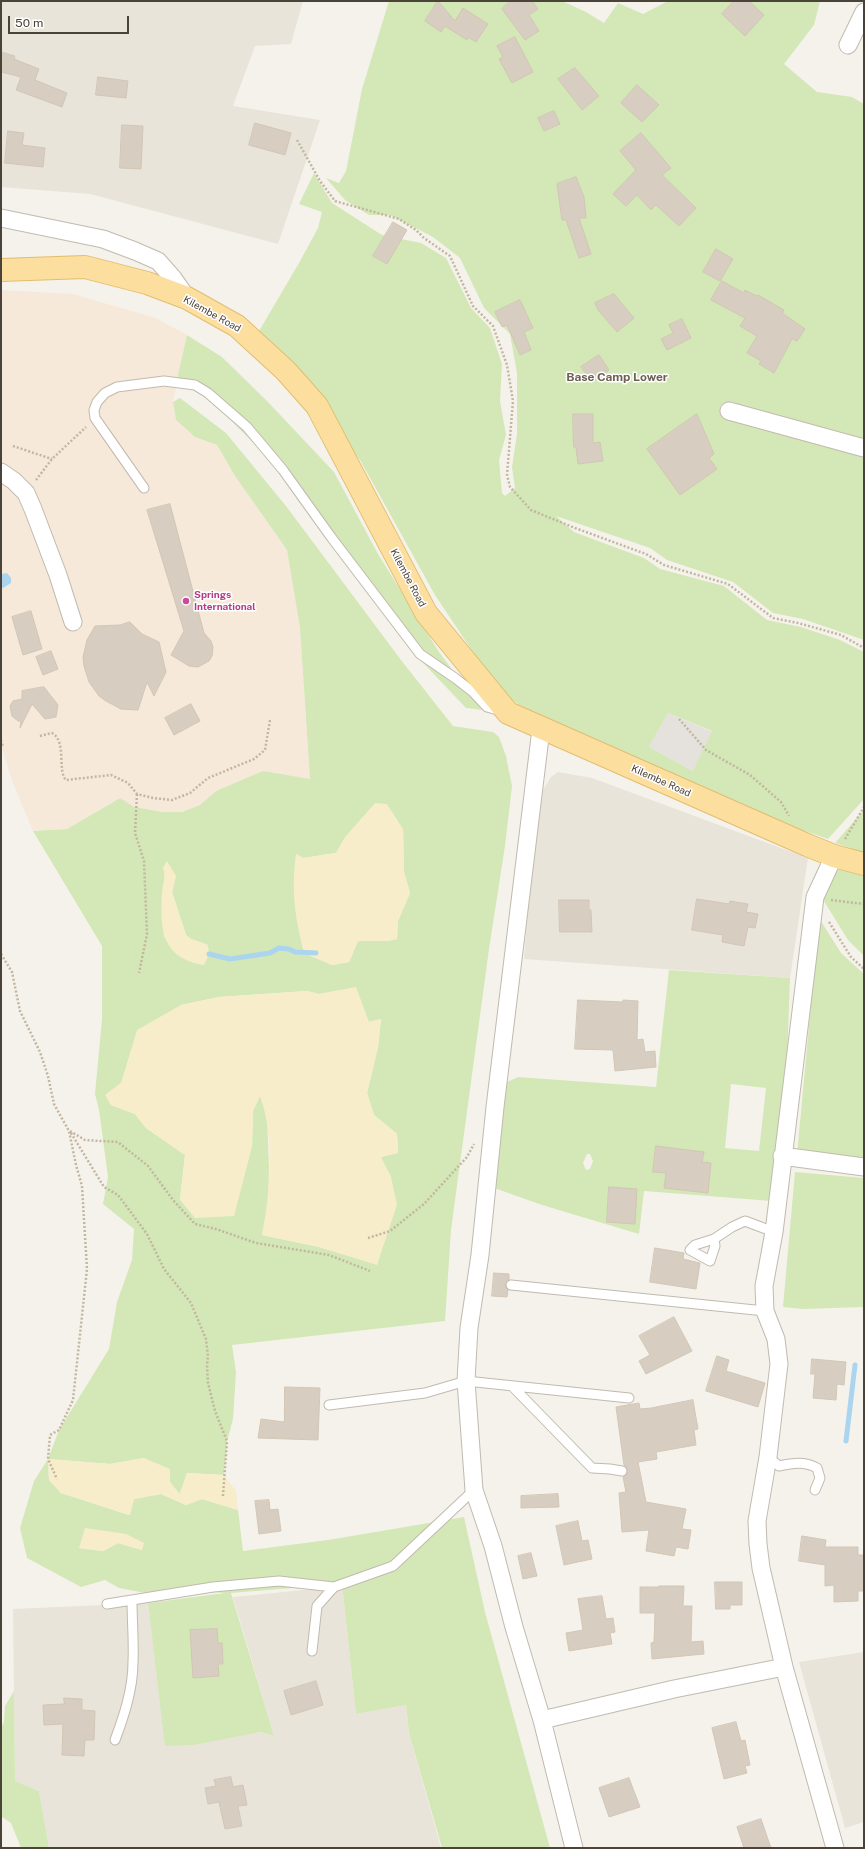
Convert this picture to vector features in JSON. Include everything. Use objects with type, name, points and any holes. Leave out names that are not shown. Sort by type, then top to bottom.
[{"type":"main road","name":"Kilembe Road","points":[[1,270],[85,267],[146,283],[187,298],[237,326],[286,371],[317,406],[426,613],[508,713],[541,729],[834,856],[864,864]]},
{"type":"street","points":[[848,45],[864,12]]},
{"type":"street","points":[[1,218],[103,239],[136,251],[158,261],[173,278],[187,298]]},
{"type":"street","points":[[729,411],[864,448]]},
{"type":"street","points":[[1,472],[14,481],[26,493],[58,575],[73,622]]},
{"type":"street","points":[[541,729],[496,1099],[480,1255],[469,1328],[466,1381],[474,1490],[493,1546],[514,1628],[542,1720],[574,1848]]},
{"type":"street","points":[[834,856],[814,897],[774,1232],[764,1286],[765,1311],[776,1339],[779,1364],[768,1457],[758,1521],[758,1544],[761,1568],[784,1667],[835,1848]]},
{"type":"street","points":[[782,1156],[864,1168]]},
{"type":"street","points":[[542,1720],[674,1689],[784,1667]]},
{"type":"lane","points":[[144,488],[95,418],[94,410],[96,402],[105,393],[117,387],[164,381],[195,385],[208,393],[247,427],[283,470],[331,537],[420,654],[461,683],[487,707],[508,713]]},
{"type":"lane","points":[[714,1239],[732,1227],[745,1221],[774,1232]]},
{"type":"lane","points":[[511,1285],[765,1311]]},
{"type":"lane","points":[[329,1405],[425,1393],[466,1381],[629,1398]]},
{"type":"lane","points":[[512,1386],[592,1468],[622,1471]]},
{"type":"lane","points":[[768,1457],[779,1466],[794,1462],[807,1463],[817,1468],[820,1478],[815,1490]]},
{"type":"lane","points":[[106,1604],[213,1587],[279,1581],[334,1587],[393,1566],[474,1490]]},
{"type":"lane","points":[[312,1651],[317,1606],[334,1587]]},
{"type":"lane","points":[[115,1740],[122,1721],[132,1679],[132,1600]]},
{"type":"path","points":[[297,140],[320,182],[335,201],[399,219],[450,256],[473,306],[493,326],[507,365],[513,401],[507,474],[510,487],[531,510],[646,554],[664,566],[728,584],[773,618],[798,623],[841,635],[864,648]]},
{"type":"path","points":[[26,493],[52,459],[95,418]]},
{"type":"path","points":[[13,446],[52,459]]},
{"type":"path","points":[[679,719],[706,750],[750,775],[781,802],[792,821]]},
{"type":"path","points":[[40,736],[52,733],[58,740],[63,763],[62,774],[66,780],[110,775],[128,783],[137,794],[153,798],[172,800],[190,793],[208,778],[254,759],[265,750],[270,720]]},
{"type":"path","points":[[1,740],[3,747]]},
{"type":"path","points":[[137,794],[135,833],[144,861],[147,934],[139,973]]},
{"type":"path","points":[[834,856],[864,807]]},
{"type":"path","points":[[814,897],[864,904]]},
{"type":"path","points":[[814,897],[851,957],[864,969]]},
{"type":"path","points":[[1,954],[12,972],[20,1011],[40,1052],[48,1076],[54,1104],[104,1187],[118,1195],[147,1234],[164,1269],[191,1304],[206,1339],[208,1356],[208,1383],[215,1411],[227,1441],[223,1496]]},
{"type":"path","points":[[69,1131],[85,1140],[118,1142],[148,1166],[173,1200],[195,1224],[216,1228],[256,1243],[329,1255],[370,1271]]},
{"type":"path","points":[[57,1479],[48,1459],[50,1434],[59,1430],[73,1400],[87,1269],[82,1186],[76,1166],[69,1131]]},
{"type":"path","points":[[368,1238],[390,1231],[424,1204],[467,1157],[478,1138]]},
{"type":"shaded area","points":[[1,1],[303,1],[291,44],[255,46],[233,106],[320,120],[278,244],[90,194],[1,187]]},
{"type":"shaded area","points":[[1,290],[73,294],[156,318],[187,335],[173,402],[176,420],[195,437],[217,445],[235,476],[287,550],[300,628],[310,779],[263,772],[216,791],[200,805],[182,812],[162,812],[133,808],[119,798],[67,829],[33,831],[12,781],[1,745]]},
{"type":"shaded area","points":[[668,713],[713,732],[693,771],[649,747]]},
{"type":"shaded area","points":[[558,772],[592,778],[808,858],[790,978],[524,959],[534,823],[543,790],[551,777]]},
{"type":"shaded area","points":[[342,1584],[356,1714],[406,1705],[409,1733],[441,1848],[49,1848],[39,1791],[15,1781],[13,1609],[148,1603],[166,1746],[261,1732],[274,1736],[233,1597],[334,1587]]},
{"type":"shaded area","points":[[864,1652],[864,1822],[845,1828],[799,1662]]},
{"type":"green space","points":[[389,1],[562,1],[586,12],[604,23],[618,3],[643,14],[668,1],[820,1],[814,25],[784,64],[817,92],[852,97],[864,104],[864,640],[803,619],[773,613],[733,582],[667,560],[650,548],[556,516],[574,532],[644,558],[660,569],[724,586],[767,620],[801,627],[840,640],[864,652],[864,799],[828,839],[638,772],[564,735],[509,698],[477,658],[435,595],[360,460],[323,416],[249,348],[318,228],[322,212],[299,204],[314,173],[332,203],[382,235],[421,243],[446,258],[471,308],[490,328],[502,364],[500,401],[506,435],[499,460],[502,493],[505,496],[515,488],[512,467],[517,434],[517,373],[510,334],[484,308],[460,258],[433,237],[390,215],[369,215],[345,200],[326,178],[339,183],[346,171],[362,89]],"holes":[[[668,713],[712,731],[693,771],[649,747]]]},
{"type":"green space","points":[[187,335],[222,357],[268,402],[334,472],[378,554],[439,652],[482,710],[466,708],[409,648],[364,582],[281,471],[201,390],[176,384]]},
{"type":"green space","points":[[180,398],[226,433],[286,506],[401,660],[453,726],[493,732],[499,737],[506,756],[512,786],[505,846],[489,949],[451,1230],[445,1321],[232,1345],[236,1372],[233,1419],[227,1441],[224,1475],[187,1473],[180,1495],[170,1482],[144,1458],[110,1464],[48,1459],[59,1430],[109,1349],[117,1302],[132,1260],[134,1229],[103,1204],[108,1177],[99,1110],[95,1094],[102,1019],[102,946],[33,831],[67,829],[120,798],[134,807],[162,812],[182,812],[200,805],[216,791],[263,771],[310,779],[300,628],[287,550],[235,476],[217,445],[195,437],[176,420],[173,402]],"holes":[[[403,829],[404,872],[410,893],[398,921],[397,939],[387,941],[358,941],[349,962],[332,965],[304,953],[296,854],[303,858],[336,853],[346,836]],[[166,875],[176,876],[172,892],[186,935],[191,939],[208,945],[164,937],[163,888]],[[341,990],[369,1022],[381,1019],[378,1047],[367,1093],[374,1115],[397,1134],[398,1153],[380,1157],[391,1177],[377,1264],[319,1247],[262,1235],[268,1208],[269,1167],[267,1117],[260,1095],[253,1111],[252,1147],[180,1200],[185,1155],[146,1128],[135,1114],[111,1105],[106,1095],[121,1083],[181,1005],[219,997],[307,991],[319,994]]]},
{"type":"green space","points":[[864,810],[864,852],[835,843]]},
{"type":"green space","points":[[834,870],[848,870],[864,875],[864,956],[848,940],[822,898]]},
{"type":"green space","points":[[819,918],[841,953],[864,974],[864,1162],[797,1155]]},
{"type":"green space","points":[[669,970],[790,978],[786,1089],[772,1201],[644,1191],[639,1234],[542,1205],[483,1184],[505,1083],[518,1077],[656,1087]],"holes":[[[731,1084],[766,1088],[759,1151],[725,1148]],[[587,1154],[590,1154],[593,1161],[590,1169],[586,1170],[583,1163]]]},
{"type":"green space","points":[[795,1172],[864,1178],[864,1307],[803,1309],[783,1307]]},
{"type":"green space","points":[[48,1459],[49,1480],[61,1493],[129,1515],[134,1499],[161,1494],[186,1505],[202,1499],[238,1510],[243,1551],[328,1540],[464,1517],[485,1612],[550,1848],[442,1848],[409,1733],[406,1705],[356,1714],[342,1584],[231,1593],[274,1736],[261,1732],[193,1745],[165,1746],[148,1603],[225,1593],[170,1590],[156,1595],[119,1588],[105,1580],[81,1587],[27,1558],[20,1528],[34,1481]],"holes":[[[126,1534],[142,1550],[118,1543],[103,1551],[79,1548]]]},
{"type":"green space","points":[[14,1691],[15,1781],[39,1791],[49,1848],[21,1848],[11,1823],[1,1816],[1,1728],[4,1722],[5,1706]]},
{"type":"sand","points":[[375,803],[387,804],[403,829],[404,872],[410,893],[398,921],[397,939],[387,941],[358,941],[349,962],[332,965],[304,953],[298,928],[294,892],[296,854],[303,858],[336,853],[346,836]]},
{"type":"sand","points":[[167,861],[176,876],[172,892],[186,935],[191,939],[208,945],[209,954],[204,965],[179,956],[171,949],[166,940],[163,930],[161,905],[164,877],[163,868]]},
{"type":"sand","points":[[356,987],[369,1022],[381,1019],[378,1047],[367,1093],[374,1115],[397,1134],[398,1153],[381,1157],[391,1177],[397,1205],[377,1265],[319,1247],[262,1235],[267,1202],[270,1165],[268,1129],[260,1096],[253,1111],[252,1147],[234,1216],[195,1218],[180,1200],[185,1155],[146,1128],[135,1114],[111,1105],[105,1095],[121,1083],[137,1030],[181,1005],[219,997],[307,991],[319,994]]},
{"type":"sand","points":[[144,1458],[170,1469],[170,1482],[179,1495],[187,1473],[224,1475],[236,1491],[238,1510],[202,1499],[186,1505],[161,1494],[134,1499],[130,1515],[61,1493],[49,1480],[48,1459],[110,1464]]},
{"type":"sand","points":[[85,1528],[126,1534],[144,1543],[142,1550],[118,1543],[103,1551],[79,1548]]},
{"type":"water","points":[[7,573],[11,578],[11,583],[3,588],[1,587],[1,574]]},
{"type":"building","points":[[438,1],[455,21],[463,8],[488,24],[476,42],[468,37],[467,40],[445,26],[441,32],[425,21]]},
{"type":"building","points":[[510,1],[532,1],[538,9],[529,15],[539,31],[525,40],[502,9]]},
{"type":"building","points":[[734,1],[749,1],[764,15],[745,36],[722,14]]},
{"type":"building","points":[[515,37],[533,72],[512,83],[499,59],[503,57],[497,46]]},
{"type":"building","points":[[1,52],[15,56],[14,59],[39,69],[35,80],[67,93],[62,107],[16,90],[21,77],[1,72]]},
{"type":"building","points":[[575,68],[599,96],[582,110],[558,79]]},
{"type":"building","points":[[98,77],[128,81],[126,98],[96,95]]},
{"type":"building","points":[[637,85],[659,105],[642,122],[621,103]]},
{"type":"building","points":[[554,111],[560,124],[544,131],[538,118]]},
{"type":"building","points":[[255,123],[291,133],[285,155],[249,145]]},
{"type":"building","points":[[122,125],[143,126],[141,169],[120,168]]},
{"type":"building","points":[[8,131],[24,133],[22,145],[45,148],[43,167],[5,163]]},
{"type":"building","points":[[641,133],[671,168],[662,175],[696,208],[679,226],[656,205],[651,210],[637,195],[626,206],[613,194],[636,170],[620,151]]},
{"type":"building","points":[[576,177],[584,197],[586,218],[579,218],[591,254],[579,258],[566,220],[562,220],[557,184]]},
{"type":"building","points":[[393,222],[407,230],[387,264],[373,256]]},
{"type":"building","points":[[716,249],[733,259],[720,281],[703,272]]},
{"type":"building","points":[[722,281],[744,293],[745,290],[757,296],[758,295],[784,310],[782,313],[805,329],[797,341],[792,339],[774,373],[759,364],[761,361],[747,353],[757,336],[740,326],[745,318],[711,300]]},
{"type":"building","points":[[614,294],[634,318],[617,332],[598,310],[595,303]]},
{"type":"building","points":[[520,300],[533,328],[524,332],[531,350],[520,355],[507,325],[502,327],[495,312]]},
{"type":"building","points":[[682,319],[691,338],[667,350],[661,339],[673,333],[669,325]]},
{"type":"building","points":[[599,355],[609,370],[592,382],[581,367]]},
{"type":"building","points":[[573,414],[593,414],[593,443],[600,442],[603,461],[578,464],[576,447],[574,447]]},
{"type":"building","points":[[697,414],[714,454],[709,458],[717,469],[680,495],[647,449]]},
{"type":"building","name":"Springs International","points":[[170,504],[204,633],[211,641],[213,647],[212,656],[209,661],[198,667],[189,666],[171,655],[184,631],[147,510]]},
{"type":"building","points":[[31,611],[42,649],[23,655],[12,617]]},
{"type":"building","points":[[130,622],[142,634],[159,642],[166,672],[154,696],[147,682],[138,710],[121,709],[99,696],[89,682],[83,657],[87,640],[95,626],[120,625]]},
{"type":"building","points":[[51,651],[58,669],[43,675],[36,657]]},
{"type":"building","points":[[44,687],[58,705],[56,717],[45,719],[32,704],[20,728],[21,721],[18,721],[12,716],[10,706],[13,701],[22,699],[22,691]]},
{"type":"building","points":[[191,704],[200,721],[174,735],[165,718]]},
{"type":"building","points":[[697,899],[729,904],[730,901],[748,904],[746,912],[758,914],[755,928],[748,927],[744,946],[722,942],[723,935],[692,930]]},
{"type":"building","points":[[559,900],[589,900],[592,932],[560,932]]},
{"type":"building","points":[[578,1000],[623,1002],[623,1000],[638,1001],[637,1040],[643,1039],[645,1052],[655,1051],[656,1067],[615,1071],[613,1050],[575,1049]]},
{"type":"building","points":[[656,1146],[704,1152],[702,1162],[711,1163],[708,1193],[664,1188],[666,1173],[653,1172]]},
{"type":"building","points":[[609,1187],[637,1189],[635,1224],[607,1222]]},
{"type":"building","points":[[655,1248],[684,1253],[683,1259],[700,1263],[696,1289],[650,1282]]},
{"type":"building","points":[[494,1273],[509,1274],[509,1280],[505,1285],[508,1290],[507,1297],[492,1296]]},
{"type":"building","points":[[674,1317],[692,1351],[646,1374],[639,1361],[650,1355],[639,1336]]},
{"type":"building","points":[[717,1356],[729,1360],[726,1371],[765,1383],[758,1407],[706,1391]]},
{"type":"building","points":[[812,1359],[846,1362],[844,1385],[837,1384],[836,1400],[813,1398],[815,1374],[811,1374]]},
{"type":"building","points":[[285,1387],[320,1388],[318,1440],[258,1438],[261,1419],[284,1422]]},
{"type":"building","points":[[693,1400],[698,1429],[694,1430],[696,1445],[656,1452],[657,1459],[638,1462],[646,1502],[686,1509],[682,1529],[691,1530],[688,1549],[676,1547],[674,1556],[646,1551],[649,1530],[622,1532],[619,1493],[626,1492],[623,1477],[628,1472],[624,1465],[616,1407],[639,1403],[640,1409],[651,1408]]},
{"type":"building","points":[[558,1494],[559,1507],[521,1508],[521,1496]]},
{"type":"building","points":[[269,1500],[270,1510],[278,1509],[281,1531],[259,1534],[255,1501]]},
{"type":"building","points":[[578,1521],[582,1541],[588,1540],[592,1559],[564,1565],[556,1526]]},
{"type":"building","points":[[802,1536],[826,1540],[825,1547],[858,1547],[858,1555],[864,1555],[864,1591],[858,1591],[858,1601],[834,1602],[834,1585],[825,1586],[825,1565],[799,1561]]},
{"type":"building","points":[[531,1553],[537,1576],[523,1579],[518,1556]]},
{"type":"building","points":[[715,1582],[742,1582],[742,1605],[730,1605],[730,1609],[716,1609]]},
{"type":"building","points":[[684,1586],[683,1606],[692,1606],[691,1642],[703,1641],[704,1654],[652,1659],[651,1643],[654,1642],[655,1613],[640,1613],[640,1587]]},
{"type":"building","points":[[602,1596],[606,1619],[613,1618],[615,1632],[610,1633],[612,1644],[569,1651],[566,1633],[583,1630],[578,1599]]},
{"type":"building","points":[[217,1629],[218,1643],[222,1643],[223,1664],[218,1664],[219,1676],[193,1678],[190,1630]]},
{"type":"building","points":[[316,1681],[323,1705],[291,1715],[284,1691]]},
{"type":"building","points":[[64,1698],[82,1699],[82,1710],[95,1711],[94,1740],[85,1740],[84,1756],[62,1755],[63,1724],[44,1725],[43,1705],[64,1704]]},
{"type":"building","points":[[736,1722],[741,1741],[745,1740],[750,1765],[745,1766],[747,1773],[724,1779],[712,1728]]},
{"type":"building","points":[[231,1777],[233,1787],[243,1785],[247,1805],[238,1806],[242,1826],[225,1829],[219,1802],[208,1804],[205,1788],[216,1786],[214,1780]]},
{"type":"building","points":[[629,1778],[640,1807],[609,1817],[599,1788]]},
{"type":"building","points":[[761,1819],[771,1848],[744,1848],[737,1827]]},
{"type":"waterway","points":[[209,954],[230,959],[270,953],[279,948],[289,949],[295,952],[316,953]]},
{"type":"waterway","points":[[846,1441],[855,1365]]},
{"type":"place","name":"Springs International","points":[[186,601]]},
{"type":"district","name":"Base Camp Lower","points":[[617,377]]}]
